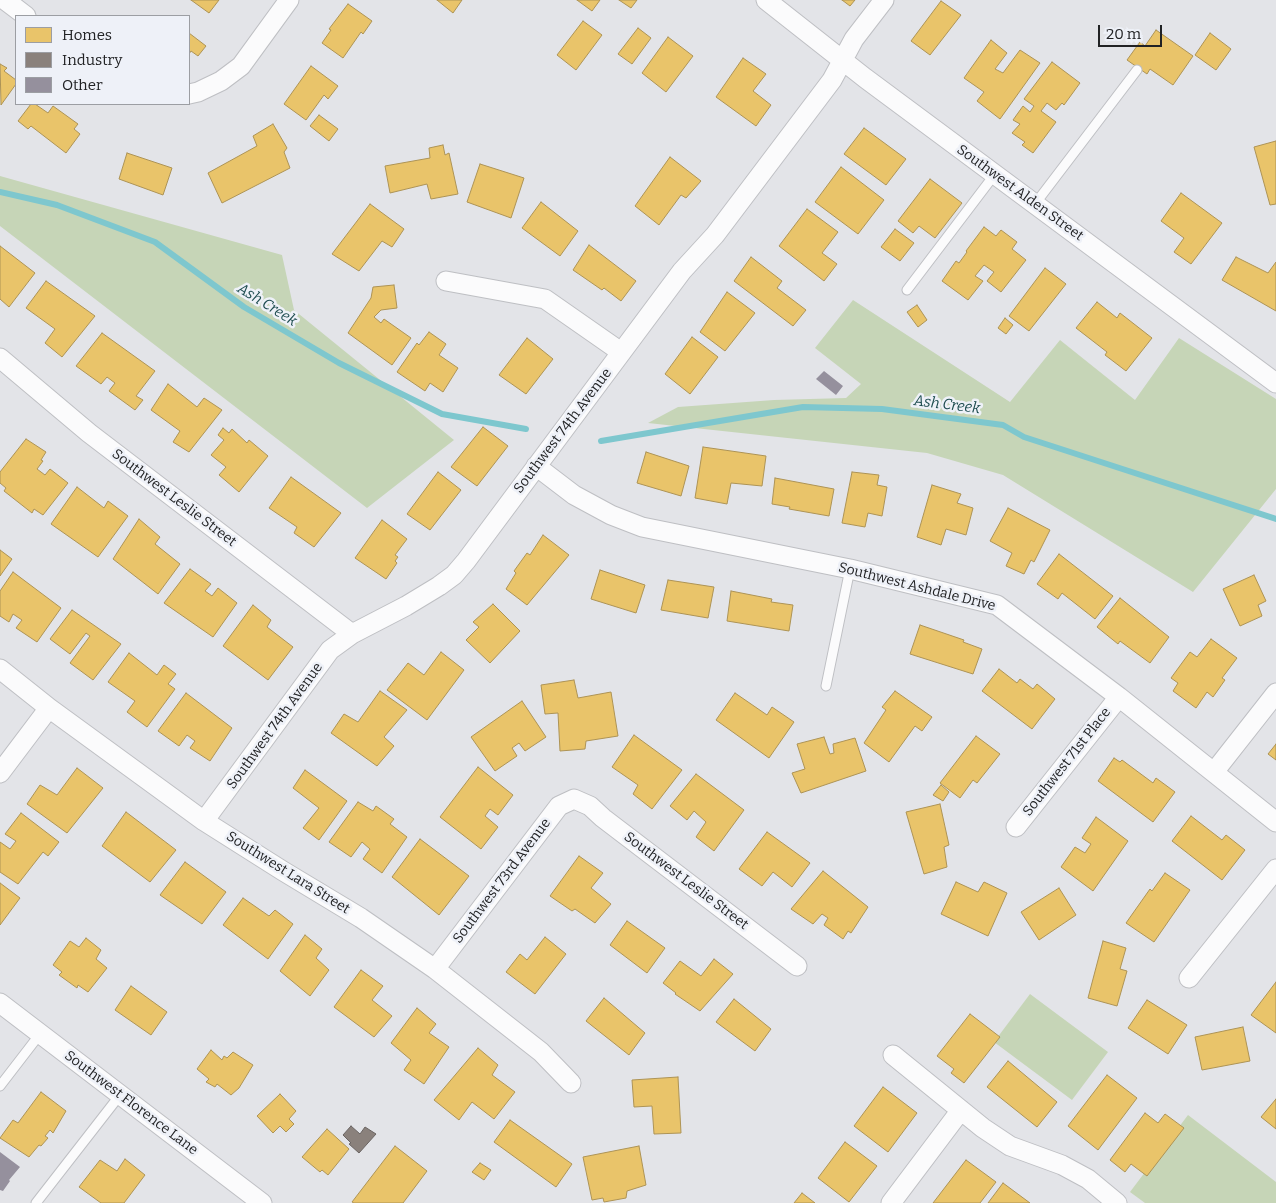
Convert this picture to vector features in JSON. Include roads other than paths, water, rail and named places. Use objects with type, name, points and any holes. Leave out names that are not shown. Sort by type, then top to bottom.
[{"type":"street","points":[[5,0],[25,15]]},
{"type":"street","points":[[190,94],[221,81],[242,66],[289,0]]},
{"type":"street","name":"Southwest Alden Street","points":[[766,0],[865,78],[1276,383]]},
{"type":"street","name":"Southwest 74th Avenue","points":[[204,821],[330,650],[352,634],[423,596],[454,575],[466,561],[682,271],[727,220],[832,80],[854,39],[884,0]]},
{"type":"street","points":[[446,281],[545,299],[621,352]]},
{"type":"street","name":"Southwest Leslie Street","points":[[0,358],[90,434],[352,634]]},
{"type":"street","name":"Southwest Ashdale Drive","points":[[536,466],[574,495],[610,515],[642,526],[850,569],[996,605],[1119,697],[1276,822]]},
{"type":"street","name":"Southwest Lara Street","points":[[0,670],[204,821],[361,918],[435,969],[541,1052],[571,1083]]},
{"type":"street","points":[[1214,772],[1276,693]]},
{"type":"street","name":"Southwest 71st Place","points":[[1016,827],[1119,697]]},
{"type":"street","points":[[0,773],[49,708]]},
{"type":"street","name":"Southwest Leslie Street","points":[[574,799],[590,806],[603,818],[797,966]]},
{"type":"street","name":"Southwest 73rd Avenue","points":[[435,969],[559,806],[574,799]]},
{"type":"street","points":[[1189,978],[1276,869]]},
{"type":"street","name":"Southwest Florence Lane","points":[[0,1003],[262,1203]]},
{"type":"street","points":[[893,1055],[961,1110],[1010,1146],[1062,1165],[1088,1179],[1117,1203]]},
{"type":"street","points":[[891,1203],[961,1110]]},
{"type":"lane","points":[[1035,204],[1137,70]]},
{"type":"lane","points":[[907,290],[995,174]]},
{"type":"lane","points":[[826,686],[850,569]]},
{"type":"lane","points":[[0,1086],[40,1034]]},
{"type":"lane","points":[[36,1203],[120,1095]]},
{"type":"waterway","name":"Ash Creek","points":[[0,192],[57,205],[155,242],[244,307],[339,363],[442,414],[526,429]]},
{"type":"waterway","name":"Ash Creek","points":[[601,441],[803,407],[882,409],[1003,425],[1024,437],[1276,519]]}]
